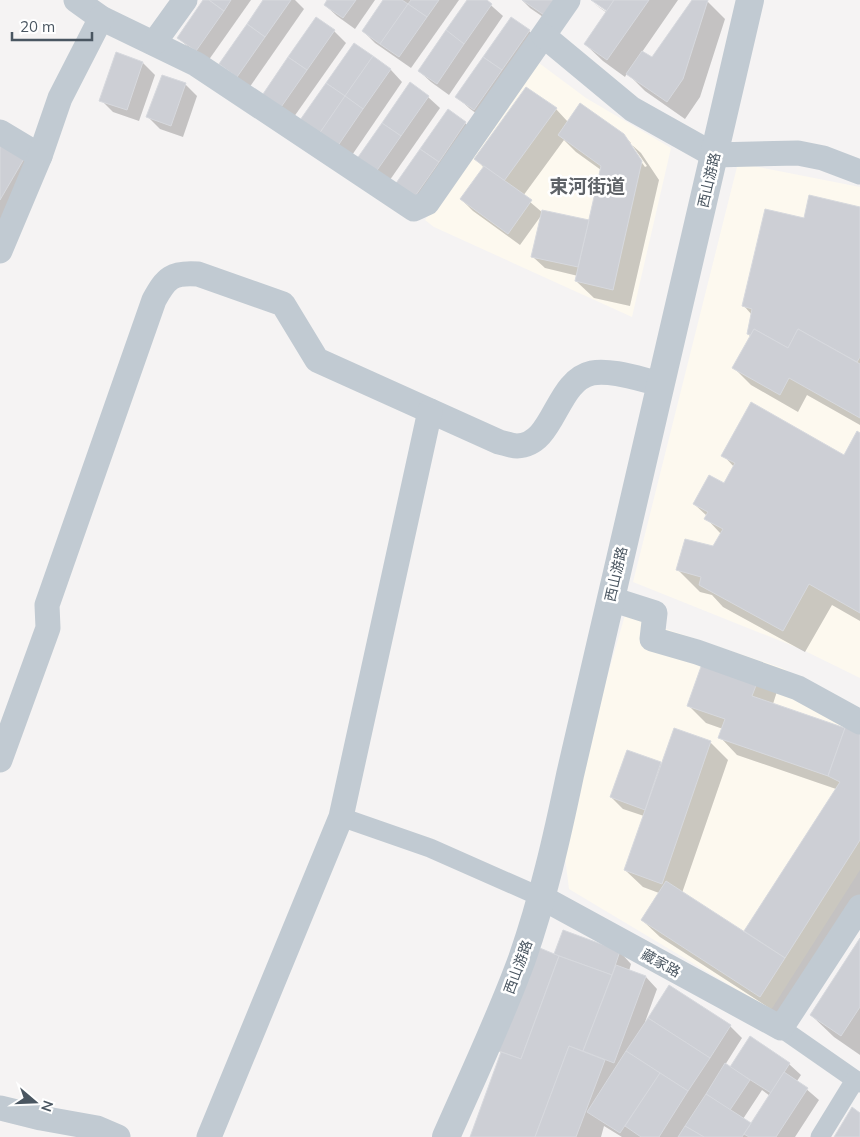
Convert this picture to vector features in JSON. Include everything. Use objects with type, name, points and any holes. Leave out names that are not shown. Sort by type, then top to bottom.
[{"type":"street","points":[[76,0],[102,18],[196,64],[414,209],[427,203],[568,0]]},
{"type":"street","points":[[154,43],[185,0]]},
{"type":"street","name":"西山游路","points":[[446,1137],[506,1001],[541,897],[557,836],[750,0]]},
{"type":"street","points":[[0,252],[40,156],[60,98],[102,18]]},
{"type":"street","points":[[544,36],[632,108],[714,155],[798,153],[823,158],[860,172]]},
{"type":"street","points":[[0,132],[40,156]]},
{"type":"street","points":[[0,760],[48,628],[48,605],[154,300],[162,286],[171,276],[185,273],[198,274],[283,304],[317,360],[499,442],[517,446],[530,443],[541,435],[571,385],[590,374],[603,372],[661,384]]},
{"type":"street","points":[[209,1137],[341,817],[430,411]]},
{"type":"street","points":[[611,598],[655,613],[652,639],[697,652],[798,688],[860,722]]},
{"type":"street","points":[[341,817],[430,848],[541,897]]},
{"type":"street","name":"藏家路","points":[[541,897],[781,1028]]},
{"type":"street","points":[[820,1137],[858,1082],[781,1028],[860,907]]},
{"type":"street","points":[[0,1108],[41,1118],[97,1128],[118,1137]]},
{"type":"shaded area","points":[[539,63],[586,98],[671,148],[632,317],[434,227],[425,220]]},
{"type":"shaded area","points":[[738,163],[860,187],[860,678],[803,650],[633,582]]},
{"type":"shaded area","points":[[625,615],[782,668],[860,711],[860,870],[771,1010],[569,889],[562,834]]},
{"type":"building","points":[[203,0],[209,0],[224,11],[196,51],[177,38]]},
{"type":"building","points":[[209,0],[231,0],[224,11]]},
{"type":"building","points":[[263,0],[291,0],[265,37],[247,24]]},
{"type":"building","points":[[327,0],[356,0],[343,18],[324,5]]},
{"type":"building","points":[[383,0],[402,0],[408,4],[380,44],[362,31]]},
{"type":"building","points":[[411,0],[439,0],[427,17],[408,4]]},
{"type":"building","points":[[467,0],[487,0],[492,4],[464,44],[446,30]]},
{"type":"building","points":[[522,0],[554,0],[544,15]]},
{"type":"building","points":[[591,0],[614,0],[607,11]]},
{"type":"building","points":[[614,0],[649,0],[607,60],[584,44]]},
{"type":"building","points":[[692,0],[708,0],[683,79],[667,102],[626,74],[642,51],[652,57]]},
{"type":"building","points":[[408,4],[427,17],[399,57],[380,44]]},
{"type":"building","points":[[316,17],[335,30],[307,70],[288,57]]},
{"type":"building","points":[[511,17],[530,30],[502,70],[483,57]]},
{"type":"building","points":[[247,24],[265,37],[237,77],[219,64]]},
{"type":"building","points":[[446,30],[464,44],[437,84],[418,71]]},
{"type":"building","points":[[354,43],[373,56],[345,96],[326,83]]},
{"type":"building","points":[[116,52],[143,62],[127,110],[99,101]]},
{"type":"building","points":[[373,56],[391,69],[363,109],[345,96]]},
{"type":"building","points":[[288,57],[307,70],[279,110],[261,97]]},
{"type":"building","points":[[483,57],[502,70],[474,110],[455,97]]},
{"type":"building","points":[[162,75],[186,83],[171,126],[146,117]]},
{"type":"building","points":[[410,82],[429,96],[401,136],[382,123]]},
{"type":"building","points":[[326,83],[345,96],[317,137],[298,123]]},
{"type":"building","points":[[526,87],[557,108],[504,181],[474,159]]},
{"type":"building","points":[[345,96],[363,109],[335,150],[317,137]]},
{"type":"building","points":[[580,103],[624,134],[642,161],[613,290],[575,281],[601,166],[558,135]]},
{"type":"building","points":[[448,109],[466,122],[439,162],[420,149]]},
{"type":"building","points":[[382,123],[401,136],[373,176],[354,163]]},
{"type":"building","points":[[0,141],[32,145],[0,200]]},
{"type":"building","points":[[420,149],[439,162],[411,202],[392,189]]},
{"type":"building","points":[[484,166],[532,200],[508,234],[460,199]]},
{"type":"building","points":[[809,195],[860,207],[860,357],[857,362],[798,329],[788,348],[754,329],[751,335],[747,334],[752,309],[742,306],[765,209],[804,218]]},
{"type":"building","points":[[542,210],[589,220],[578,267],[531,257]]},
{"type":"building","points":[[754,329],[788,348],[798,329],[860,364],[860,418],[789,378],[780,395],[732,368]]},
{"type":"building","points":[[751,402],[844,455],[857,431],[860,433],[860,613],[809,584],[783,631],[699,585],[701,577],[676,570],[685,539],[713,546],[723,529],[704,519],[708,512],[693,504],[709,475],[724,483],[735,463],[721,456]]},
{"type":"building","points":[[708,647],[763,667],[752,696],[845,728],[828,776],[718,738],[725,719],[687,706]]},
{"type":"building","points":[[851,719],[860,725],[860,840],[785,958],[744,931],[840,782],[828,776],[845,728]]},
{"type":"building","points":[[674,728],[711,741],[662,884],[624,870]]},
{"type":"building","points":[[627,750],[661,762],[645,810],[610,797]]},
{"type":"building","points":[[666,881],[785,958],[760,997],[641,920]]},
{"type":"building","points":[[563,930],[620,951],[612,975],[554,954]]},
{"type":"building","points":[[860,938],[860,1007],[841,1036],[810,1015]]},
{"type":"building","points":[[535,946],[559,956],[521,1059],[496,1050]]},
{"type":"building","points":[[559,956],[612,975],[583,1051],[569,1046],[535,1137],[470,1137],[501,1052],[521,1059]]},
{"type":"building","points":[[616,965],[646,976],[614,1063],[583,1051]]},
{"type":"building","points":[[669,985],[731,1025],[710,1058],[648,1018]]},
{"type":"building","points":[[648,1018],[710,1058],[688,1091],[626,1051]]},
{"type":"building","points":[[750,1036],[790,1063],[771,1093],[730,1067]]},
{"type":"building","points":[[569,1046],[605,1060],[576,1137],[535,1137]]},
{"type":"building","points":[[626,1051],[660,1073],[620,1133],[587,1112]]},
{"type":"building","points":[[725,1063],[750,1080],[730,1110],[706,1094]]},
{"type":"building","points":[[784,1072],[808,1088],[776,1137],[749,1137],[744,1134]]},
{"type":"building","points":[[660,1073],[688,1091],[659,1137],[641,1137],[625,1126]]},
{"type":"building","points":[[706,1094],[751,1123],[742,1137],[704,1137],[685,1126]]},
{"type":"building","points":[[852,1107],[860,1113],[860,1137],[834,1137]]},
{"type":"building","points":[[685,1126],[704,1137],[678,1137]]},
{"type":"district","name":"束河街道","points":[[587,186]]}]
